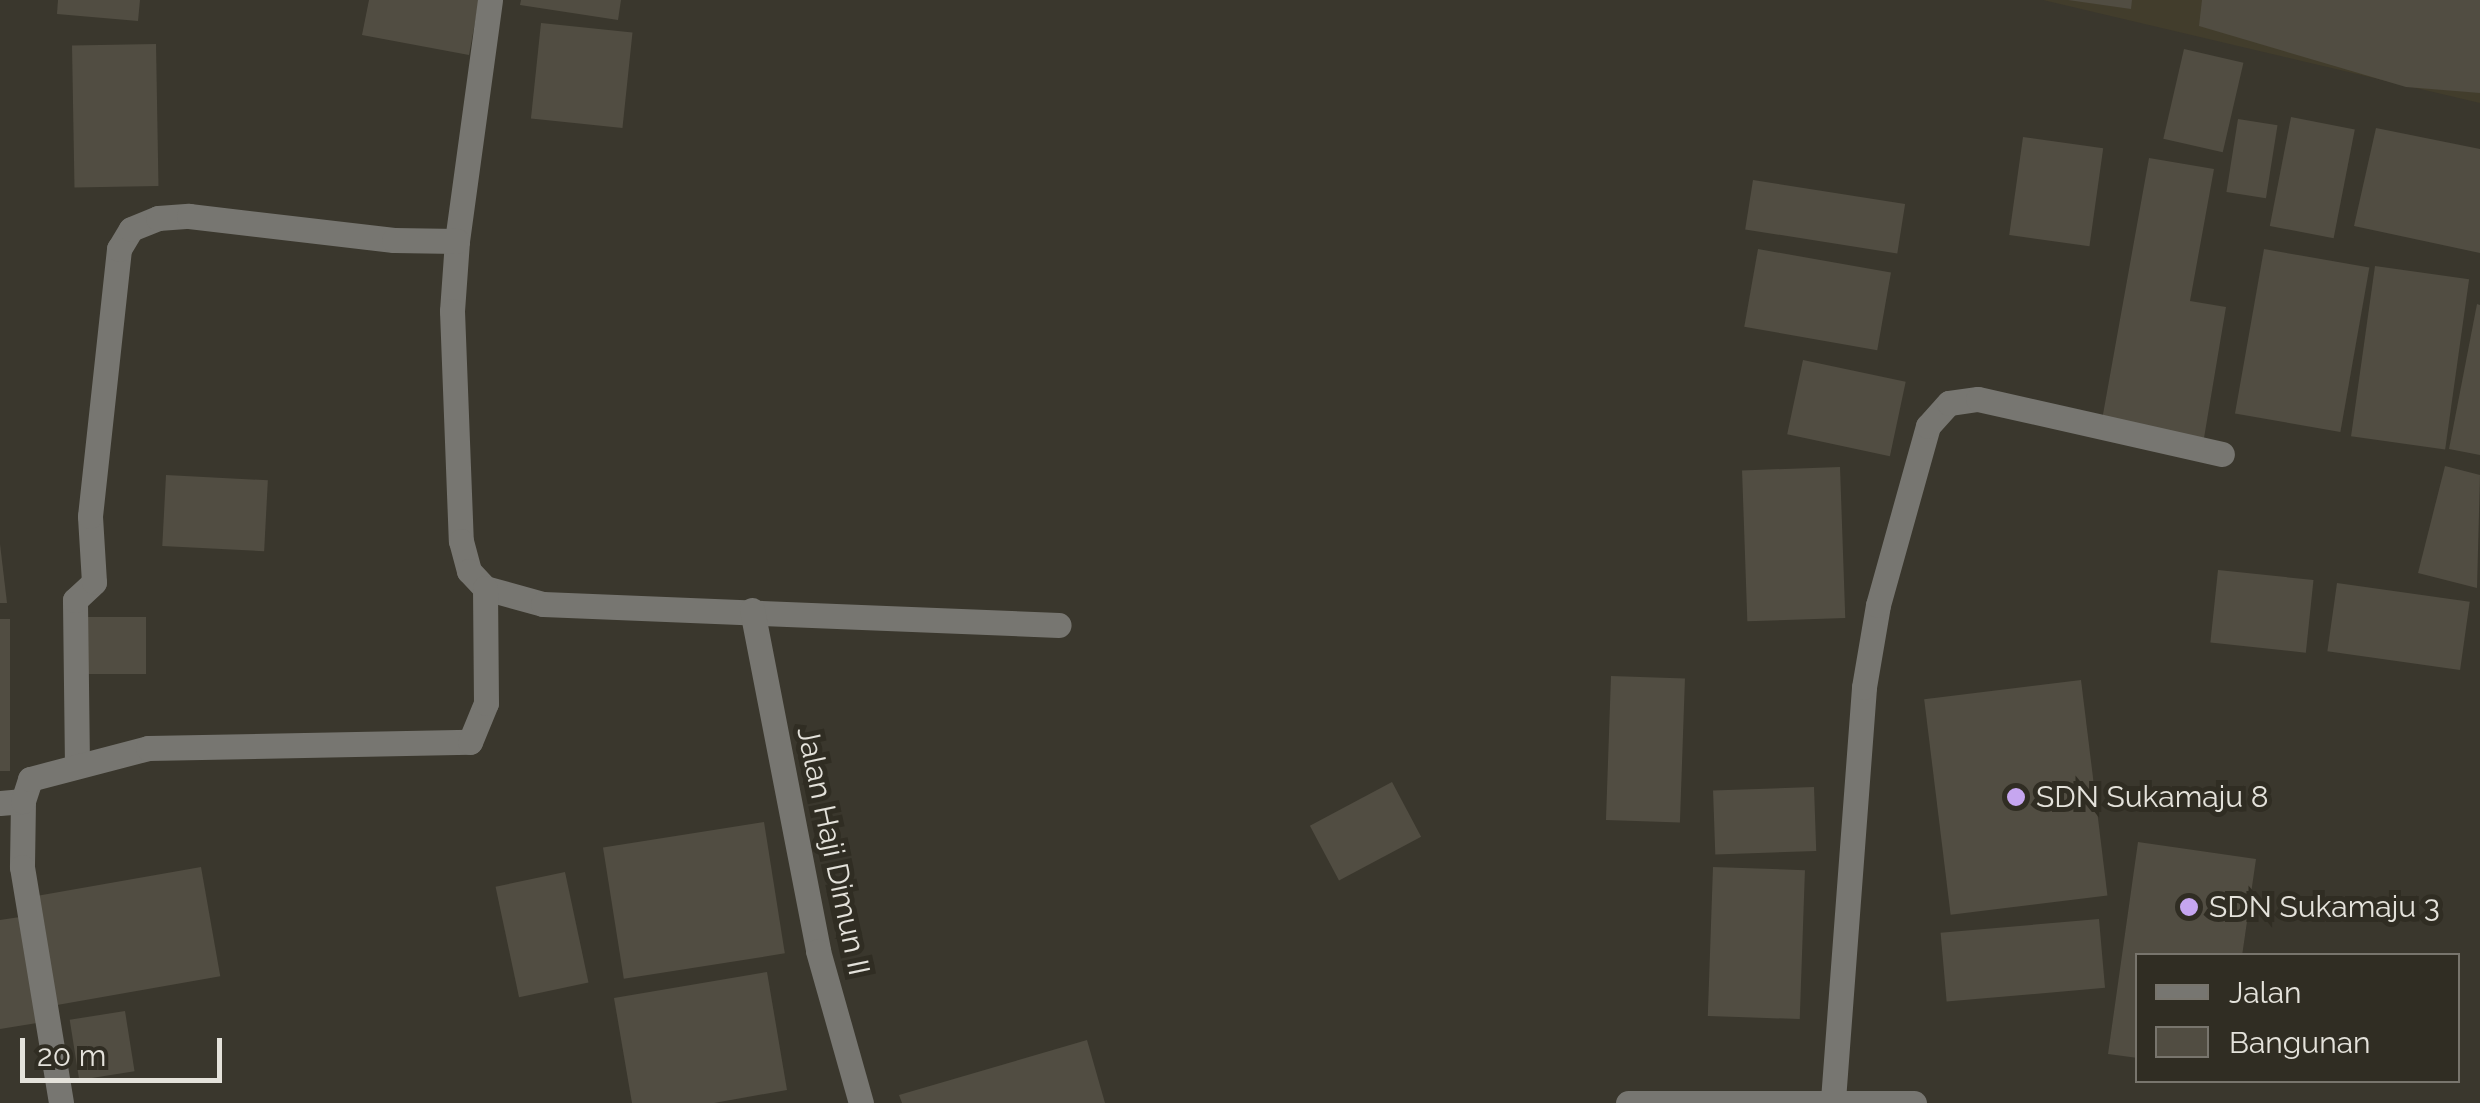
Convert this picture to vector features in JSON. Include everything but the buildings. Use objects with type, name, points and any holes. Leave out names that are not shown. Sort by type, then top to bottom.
[{"type":"street","points":[[490,0],[457,241],[452,311],[461,542],[469,571],[484,588],[543,604],[1058,625]]},
{"type":"street","points":[[77,766],[75,600],[94,582],[92,496],[119,249],[131,229],[158,218],[189,216],[394,240],[457,241]]},
{"type":"street","points":[[1833,1100],[1864,687],[1878,605],[1928,426],[1949,403],[1978,399],[2222,454]]},
{"type":"street","points":[[60,1103],[11,802],[30,778],[148,748],[470,742],[486,703],[484,588]]},
{"type":"street","name":"Jalan Haji Dimun II","points":[[752,610],[818,951],[861,1103]]},
{"type":"street","points":[[1628,1103],[1914,1103]]},
{"type":"shaded area","points":[[2043,0],[2480,0],[2480,103]]},
{"type":"place","name":"SDN Sukamaju 8","points":[[2016,797]]},
{"type":"place","name":"SDN Sukamaju 3","points":[[2189,907]]}]
